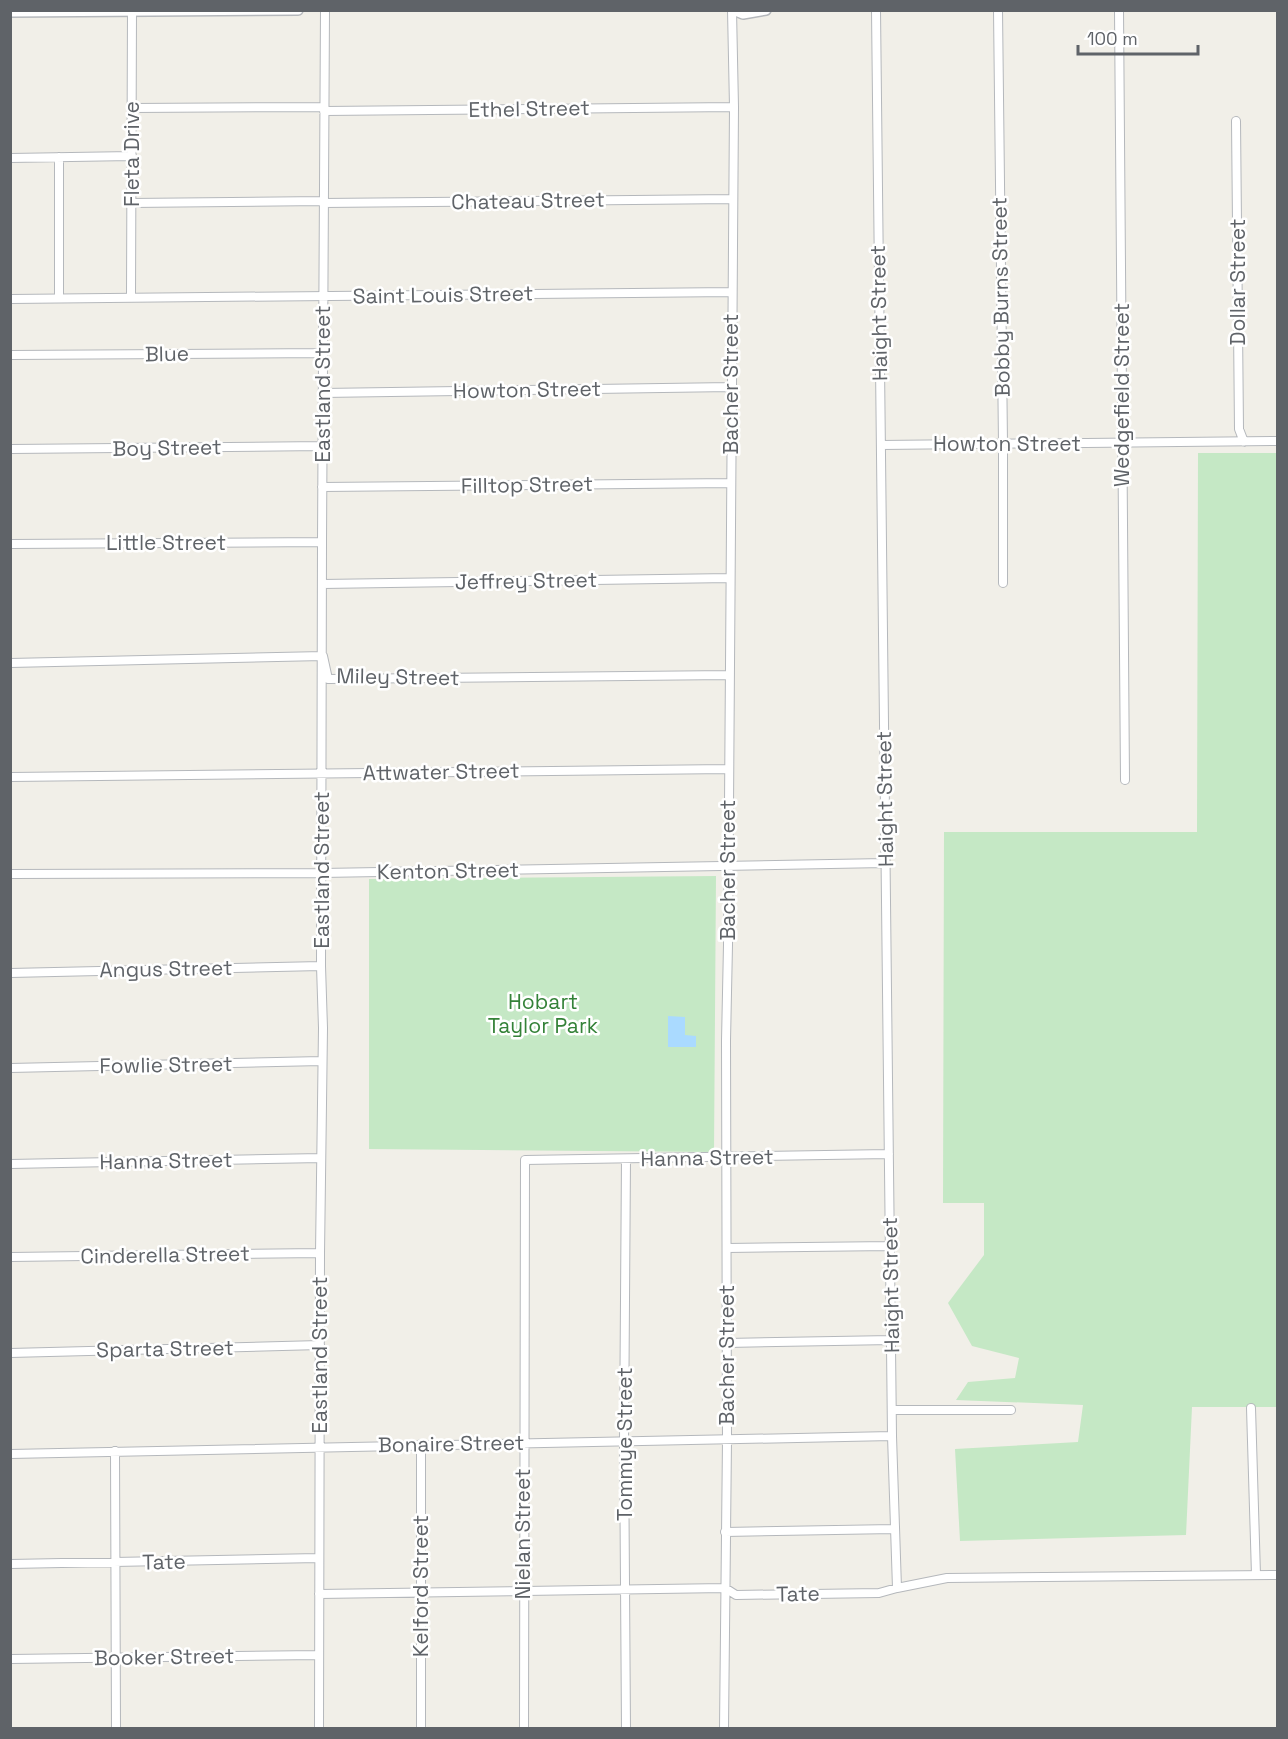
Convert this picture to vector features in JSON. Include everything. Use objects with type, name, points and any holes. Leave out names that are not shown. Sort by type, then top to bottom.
[{"type":"street","points":[[10,12],[298,10]]},
{"type":"street","name":"Eastland Street","points":[[319,1728],[325,10]]},
{"type":"street","points":[[732,10],[743,14],[766,10]]},
{"type":"street","name":"Bacher Street","points":[[724,1728],[727,1440],[726,1041],[734,107],[732,10]]},
{"type":"street","name":"Haight Street","points":[[876,10],[892,1436],[897,1587]]},
{"type":"street","name":"Bobby Burns Street","points":[[998,10],[1003,583]]},
{"type":"street","name":"Wedgefield Street","points":[[1119,10],[1125,780]]},
{"type":"street","name":"Fleta Drive","points":[[131,297],[132,11]]},
{"type":"street","name":"Ethel Street","points":[[132,108],[734,107]]},
{"type":"street","name":"Dollar Street","points":[[1236,121],[1239,429],[1244,442]]},
{"type":"street","points":[[10,158],[132,156]]},
{"type":"street","points":[[59,157],[59,298]]},
{"type":"street","name":"Chateau Street","points":[[131,203],[733,199]]},
{"type":"street","name":"Saint Louis Street","points":[[10,299],[732,292]]},
{"type":"street","name":"Blue","points":[[10,355],[323,352]]},
{"type":"street","name":"Howton Street","points":[[323,393],[731,387]]},
{"type":"street","name":"Howton Street","points":[[881,445],[1278,441]]},
{"type":"street","name":"Boy Street","points":[[10,449],[322,446]]},
{"type":"street","name":"Filltop Street","points":[[322,487],[731,483]]},
{"type":"street","name":"Little Street","points":[[10,544],[322,542]]},
{"type":"street","name":"Jeffrey Street","points":[[322,584],[730,578]]},
{"type":"street","name":"Miley Street","points":[[10,663],[322,656],[328,679],[729,675]]},
{"type":"street","name":"Attwater Street","points":[[10,777],[728,769]]},
{"type":"street","name":"Kenton Street","points":[[10,874],[322,873],[885,863]]},
{"type":"street","name":"Angus Street","points":[[10,973],[321,966]]},
{"type":"street","name":"Fowlie Street","points":[[10,1068],[322,1061]]},
{"type":"street","name":"Hanna Street","points":[[525,1160],[889,1154]]},
{"type":"street","name":"Hanna Street","points":[[10,1164],[321,1158]]},
{"type":"street","name":"Nielan Street","points":[[524,1728],[525,1160]]},
{"type":"street","name":"Tommye Street","points":[[626,1160],[624,1441],[626,1728]]},
{"type":"street","points":[[727,1248],[891,1246]]},
{"type":"street","name":"Cinderella Street","points":[[10,1257],[320,1253]]},
{"type":"street","points":[[727,1343],[892,1340]]},
{"type":"street","name":"Sparta Street","points":[[10,1353],[320,1345]]},
{"type":"street","points":[[1251,1408],[1256,1575]]},
{"type":"street","points":[[893,1410],[1011,1410]]},
{"type":"street","name":"Bonaire Street","points":[[10,1454],[892,1436]]},
{"type":"street","name":"Kelford Street","points":[[421,1444],[421,1728]]},
{"type":"street","points":[[114,1451],[116,1728]]},
{"type":"street","points":[[725,1532],[894,1529]]},
{"type":"street","name":"Tate","points":[[10,1564],[318,1558]]},
{"type":"street","name":"Tate","points":[[319,1593],[725,1588],[736,1594],[879,1593],[897,1587],[947,1578],[1278,1575]]},
{"type":"street","name":"Booker Street","points":[[10,1659],[318,1655]]},
{"type":"green space","points":[[1198,453],[1277,453],[1277,1407],[1192,1407],[1186,1535],[960,1541],[955,1449],[1078,1442],[1083,1405],[956,1400],[968,1382],[1015,1378],[1019,1358],[972,1346],[948,1303],[984,1255],[984,1203],[943,1203],[944,832],[1197,832]]},
{"type":"green space","name":"Hobart Taylor Park","points":[[716,876],[714,1152],[369,1149],[369,879]]},
{"type":"water","points":[[668,1016],[685,1017],[685,1035],[696,1036],[696,1047],[668,1047]]}]
